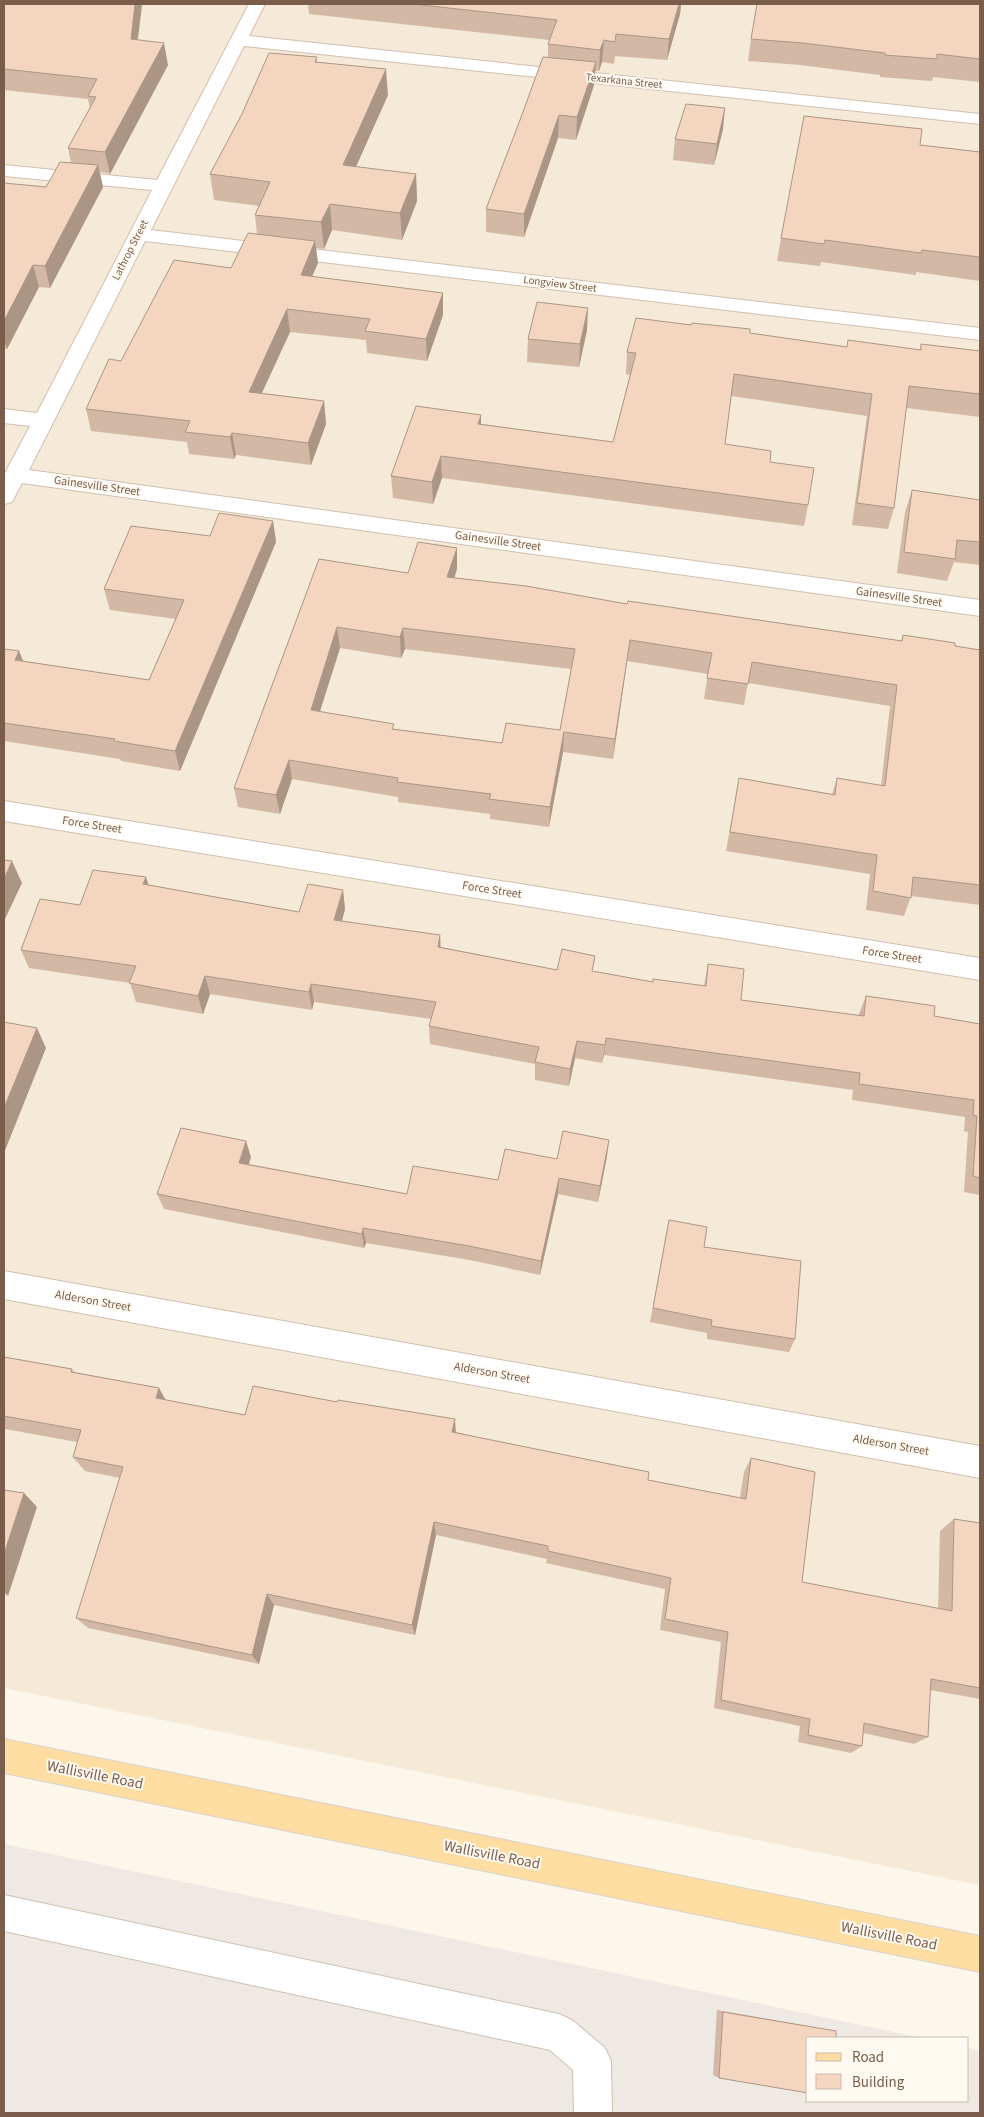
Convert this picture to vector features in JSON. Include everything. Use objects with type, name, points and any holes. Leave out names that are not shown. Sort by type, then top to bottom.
[{"type":"main road","name":"Wallisville Road","points":[[4,1756],[980,1954]]},
{"type":"street","name":"Lathrop Street","points":[[4,497],[239,40],[250,4]]},
{"type":"street","name":"Texarkana Street","points":[[239,40],[980,119]]},
{"type":"street","points":[[4,170],[163,186]]},
{"type":"street","name":"Longview Street","points":[[139,234],[980,334]]},
{"type":"street","points":[[4,416],[43,421]]},
{"type":"street","name":"Gainesville Street","points":[[15,475],[980,608]]},
{"type":"street","name":"Force Street","points":[[4,811],[980,969]]},
{"type":"street","name":"Alderson Street","points":[[4,1285],[980,1462]]},
{"type":"street","points":[[4,1913],[559,2033],[592,2061],[593,2113]]},
{"type":"shaded area","points":[[4,4],[980,4],[980,1885],[4,1688]]},
{"type":"shaded area","points":[[4,1844],[917,2037],[806,2037],[806,2102],[969,2102],[969,2048],[980,2051],[980,2113],[4,2113]]},
{"type":"building","points":[[4,4],[135,4],[131,39],[164,43],[105,152],[68,148],[96,97],[88,96],[97,79],[4,69]]},
{"type":"building","points":[[413,4],[679,4],[669,39],[616,34],[615,42],[604,40],[600,50],[548,44],[557,20]]},
{"type":"building","points":[[757,4],[980,4],[980,59],[937,54],[937,59],[885,55],[885,53],[803,43],[751,39]]},
{"type":"building","points":[[269,53],[317,57],[315,62],[386,69],[343,165],[416,174],[400,213],[330,204],[321,222],[255,215],[270,182],[210,174],[242,114]]},
{"type":"building","points":[[543,57],[596,62],[577,117],[559,115],[524,214],[486,209],[520,120]]},
{"type":"building","points":[[686,104],[725,108],[717,144],[675,139]]},
{"type":"building","points":[[804,116],[922,129],[920,145],[980,152],[980,257],[922,250],[921,253],[825,240],[824,244],[781,238]]},
{"type":"building","points":[[60,162],[98,165],[45,266],[33,265],[4,321],[4,183],[46,187]]},
{"type":"building","points":[[248,233],[315,241],[301,275],[443,293],[426,339],[365,331],[370,319],[287,309],[249,392],[324,401],[308,443],[232,433],[230,437],[185,432],[190,421],[86,409],[109,359],[121,361],[174,260],[231,268]]},
{"type":"building","points":[[537,302],[588,308],[580,344],[528,339]]},
{"type":"building","points":[[636,318],[691,325],[692,323],[750,329],[750,333],[847,347],[848,340],[921,350],[921,344],[980,351],[980,394],[909,386],[894,508],[857,503],[872,394],[734,374],[725,444],[771,451],[770,462],[814,468],[808,505],[441,456],[432,482],[391,476],[416,406],[481,415],[478,424],[613,442],[636,353],[627,352]]},
{"type":"building","points":[[912,490],[980,500],[980,542],[957,540],[955,559],[904,552]]},
{"type":"building","points":[[219,513],[273,521],[175,751],[114,741],[115,739],[4,723],[4,649],[19,651],[15,660],[149,680],[184,600],[104,589],[131,526],[210,536]]},
{"type":"building","points":[[418,542],[457,548],[447,577],[526,586],[627,604],[628,601],[902,641],[903,635],[955,643],[955,646],[980,650],[980,885],[913,877],[911,898],[873,891],[877,855],[730,832],[739,778],[835,795],[837,778],[885,786],[897,685],[752,662],[748,684],[707,678],[712,653],[630,640],[615,739],[564,732],[550,807],[489,799],[491,794],[397,782],[398,778],[289,760],[276,795],[234,788],[319,559],[408,573]],"holes":[[[337,627],[400,637],[403,628],[575,649],[560,730],[506,723],[502,743],[392,729],[394,724],[311,710]]]},
{"type":"building","points":[[4,860],[12,861],[4,879]]},
{"type":"building","points":[[93,870],[146,877],[143,884],[299,912],[308,884],[343,890],[334,920],[440,935],[438,947],[557,970],[562,949],[595,956],[592,971],[653,982],[653,979],[706,986],[708,964],[744,969],[741,1000],[864,1016],[866,996],[935,1006],[934,1016],[980,1024],[980,1178],[973,1176],[977,1116],[973,1115],[974,1100],[859,1084],[860,1073],[606,1038],[605,1045],[577,1041],[570,1069],[535,1062],[539,1047],[429,1026],[436,1002],[311,984],[309,992],[205,976],[198,996],[129,983],[136,966],[21,950],[40,899],[80,905]]},
{"type":"building","points":[[4,1022],[37,1028],[4,1108]]},
{"type":"building","points":[[181,1128],[246,1141],[239,1163],[407,1194],[413,1166],[498,1180],[505,1149],[557,1159],[563,1131],[609,1140],[600,1186],[559,1178],[541,1261],[469,1246],[363,1228],[362,1234],[157,1194]]},
{"type":"building","points":[[669,1220],[707,1227],[704,1247],[801,1261],[795,1339],[711,1326],[712,1320],[653,1308]]},
{"type":"building","points":[[4,1357],[72,1369],[71,1372],[159,1388],[156,1398],[245,1415],[253,1386],[337,1402],[338,1400],[455,1419],[452,1432],[649,1472],[648,1480],[746,1499],[751,1458],[815,1472],[802,1582],[952,1611],[954,1519],[980,1523],[980,1688],[931,1679],[928,1737],[864,1723],[862,1746],[808,1735],[810,1719],[721,1700],[728,1632],[665,1619],[671,1578],[548,1551],[548,1546],[434,1522],[412,1625],[267,1594],[252,1655],[76,1618],[123,1467],[73,1457],[81,1430],[4,1416]]},
{"type":"building","points":[[4,1490],[24,1493],[4,1554]]},
{"type":"building","points":[[723,2012],[836,2031],[836,2037],[806,2037],[806,2093],[719,2078]]}]
